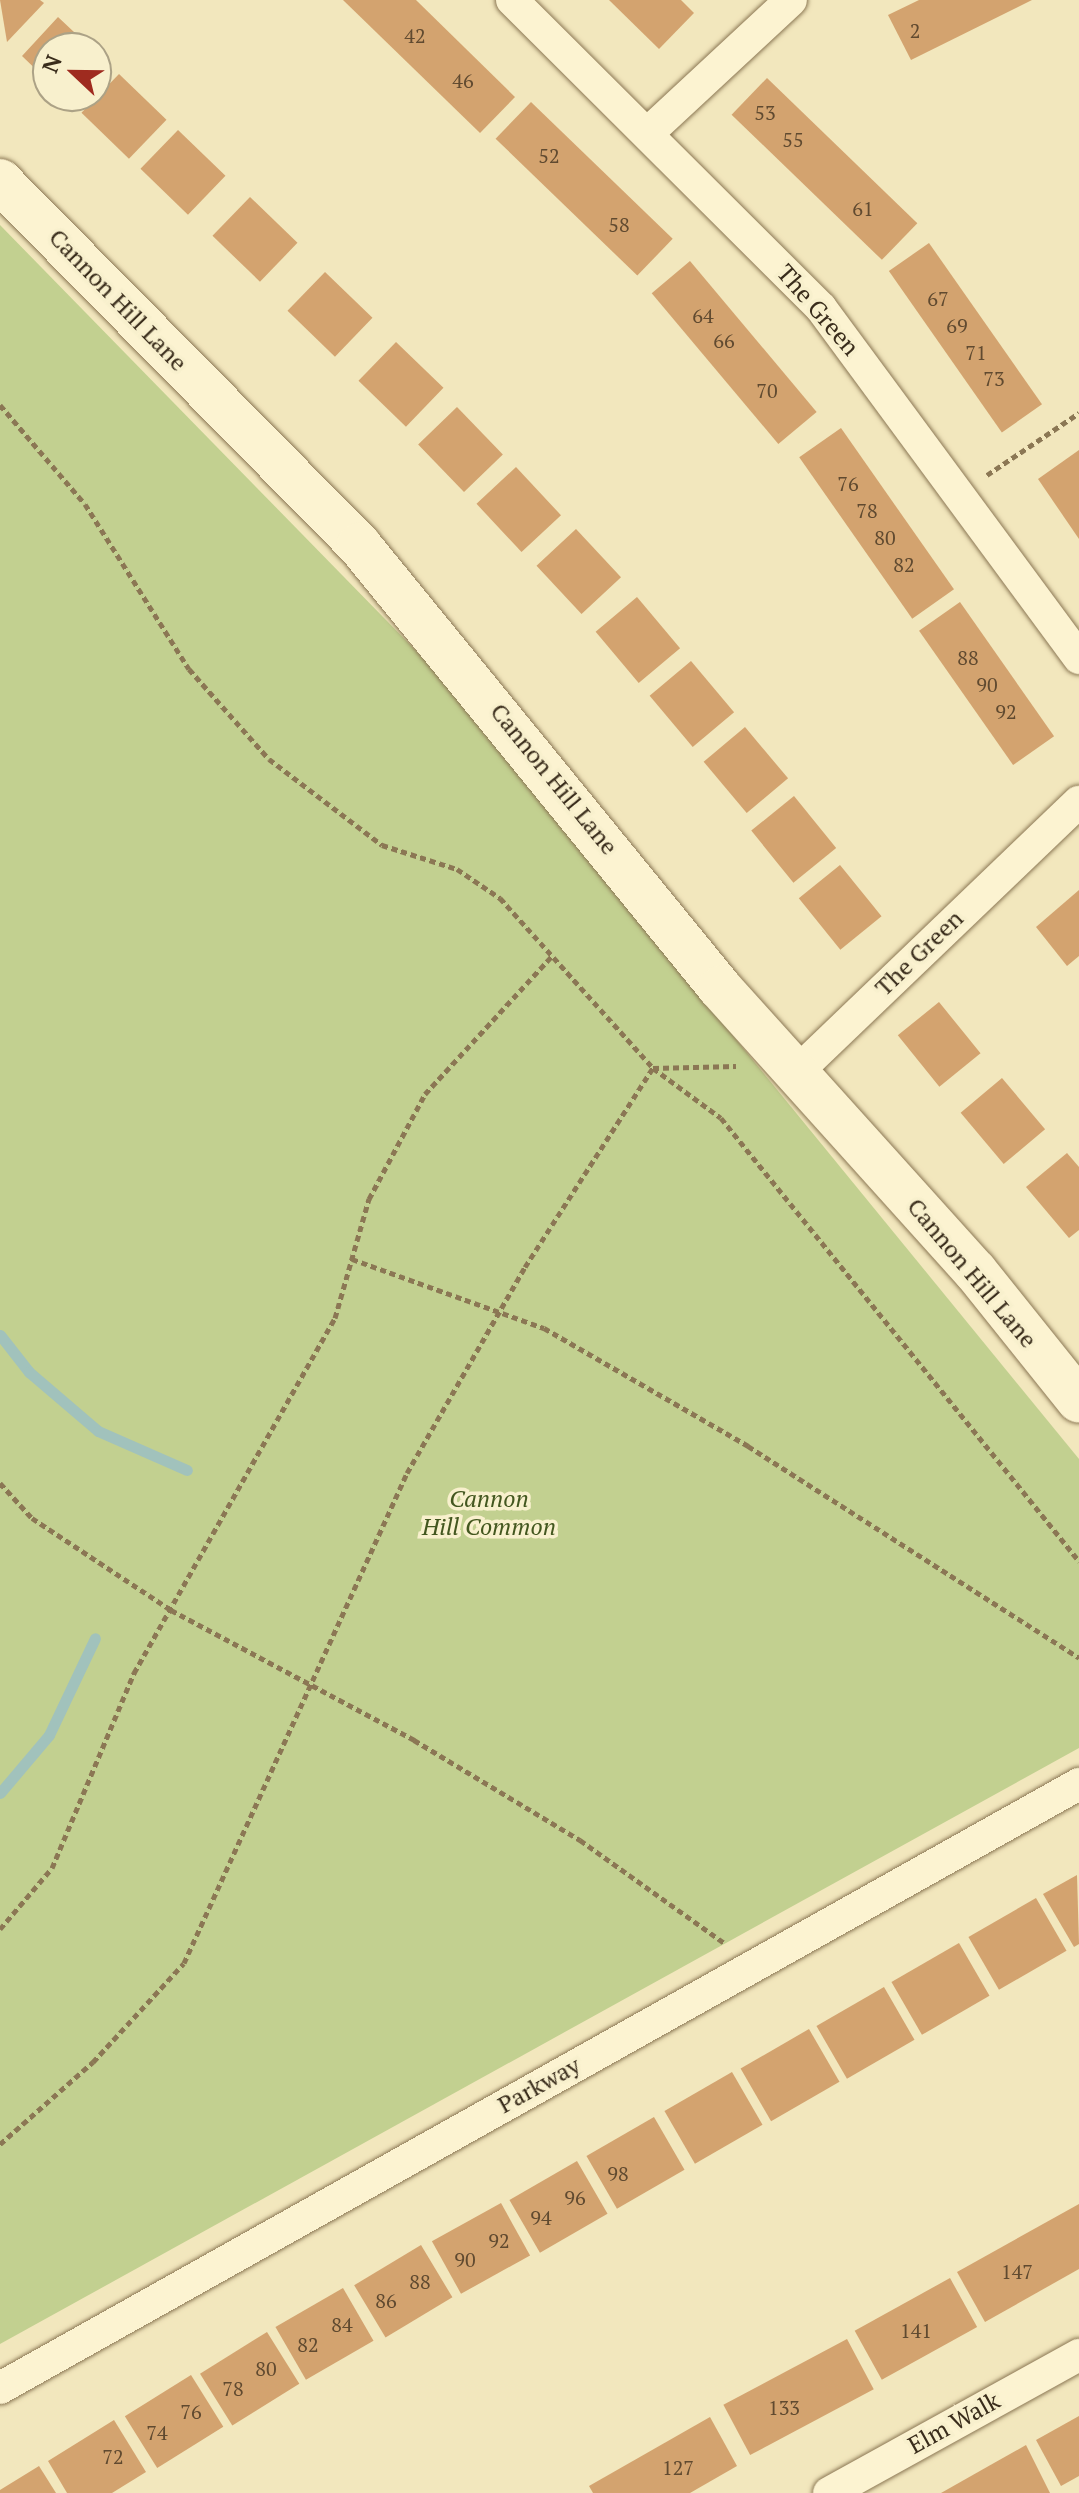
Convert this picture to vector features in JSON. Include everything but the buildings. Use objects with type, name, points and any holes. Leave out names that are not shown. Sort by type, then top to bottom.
[{"type":"street","name":"The Green","points":[[512,0],[821,308],[963,491],[1079,658]]},
{"type":"street","points":[[648,133],[791,0]]},
{"type":"street","name":"Cannon Hill Lane","points":[[0,181],[359,545],[784,1060],[975,1271],[1079,1401]]},
{"type":"street","name":"The Green","points":[[784,1060],[1079,802]]},
{"type":"street","name":"Parkway","points":[[0,2388],[1079,1784]]},
{"type":"street","name":"Elm Walk","points":[[829,2493],[1079,2355]]},
{"type":"path","points":[[0,405],[85,504],[189,669],[269,759],[382,845],[457,869],[500,898],[653,1068],[721,1118],[1079,1561]]},
{"type":"path","points":[[963,491],[1079,413]]},
{"type":"path","points":[[0,1929],[52,1868],[134,1673],[335,1318],[369,1199],[425,1094],[552,956]]},
{"type":"path","points":[[653,1068],[731,1068],[784,1060]]},
{"type":"path","points":[[0,2144],[93,2062],[184,1963],[308,1678],[407,1473],[498,1315],[653,1068]]},
{"type":"path","points":[[352,1259],[498,1315],[544,1328],[748,1446],[1079,1658]]},
{"type":"path","points":[[0,1483],[32,1518],[171,1610],[308,1678],[580,1840],[753,1966]]},
{"type":"green space","name":"Cannon Hill Common","points":[[0,225],[429,664],[1079,1459],[1079,1748],[0,2344]]},
{"type":"waterway","points":[[0,1335],[29,1372],[98,1431],[187,1470]]},
{"type":"waterway","points":[[0,1793],[49,1735],[95,1638]]}]
